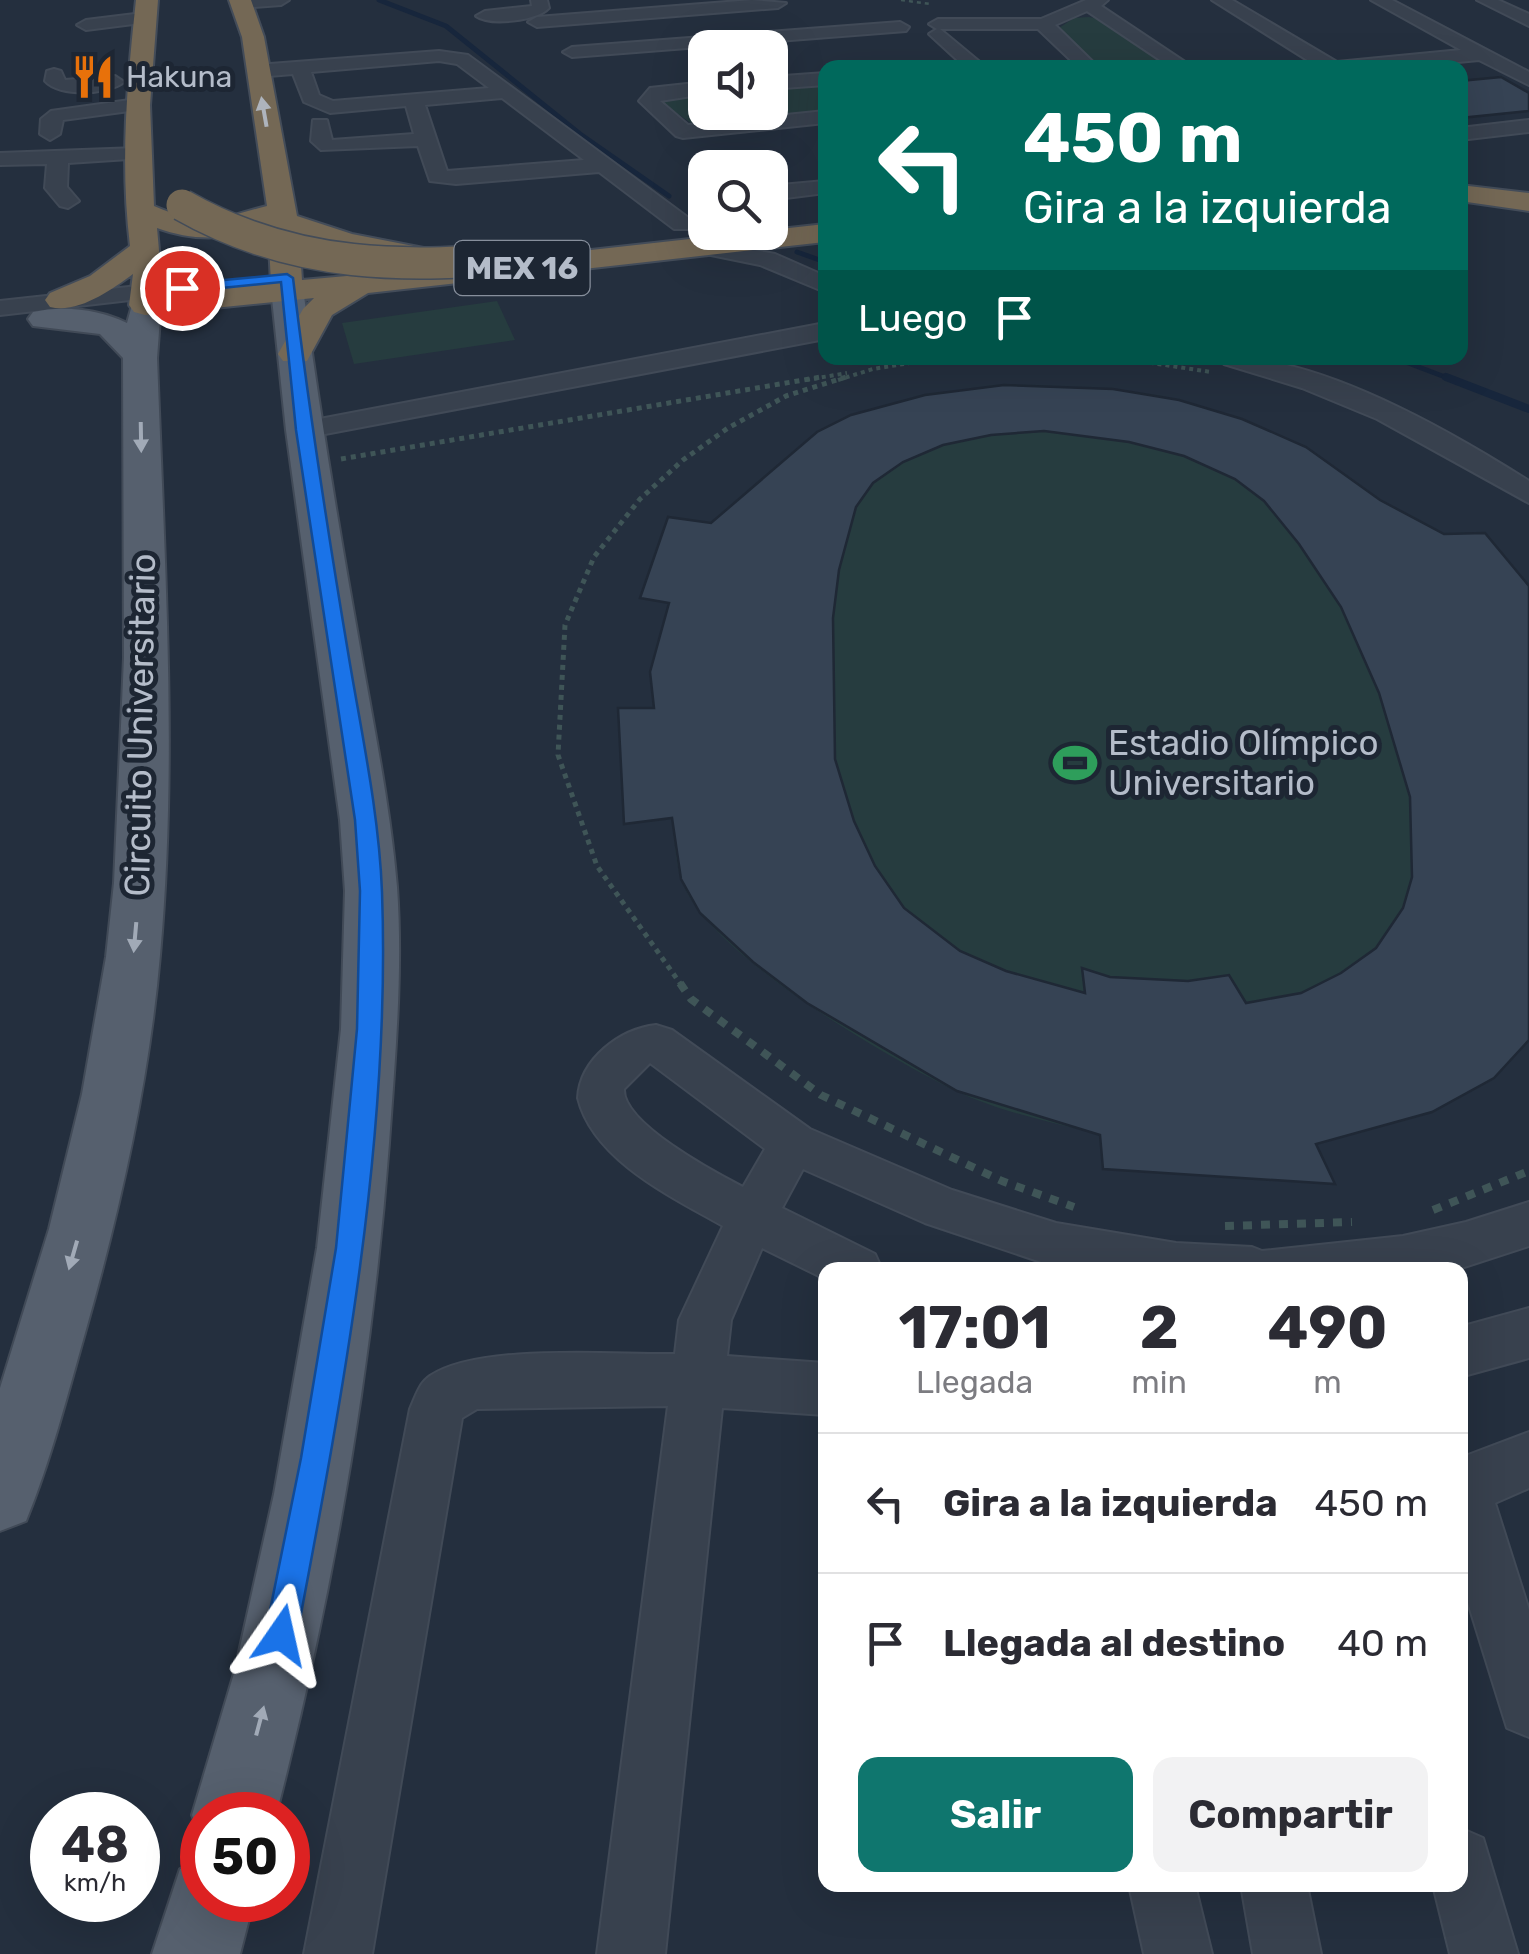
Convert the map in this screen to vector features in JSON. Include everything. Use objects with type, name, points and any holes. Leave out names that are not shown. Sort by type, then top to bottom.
[{"type":"highway","points":[[241,1],[251,26],[283,215],[287,283]]},
{"type":"highway","points":[[137,45],[156,17],[162,143]]},
{"type":"highway","name":"Circuito Universitario","points":[[137,45],[137,154],[146,298]]},
{"type":"highway","points":[[164,179],[182,205],[220,228],[334,258],[408,265],[688,245]]},
{"type":"highway","points":[[1468,194],[1529,202]]},
{"type":"highway","points":[[139,202],[182,228],[215,232],[283,215],[357,244],[427,264]]},
{"type":"highway","points":[[1468,209],[1529,218]]},
{"type":"highway","name":"MEX 16","points":[[788,228],[818,210]]},
{"type":"highway","name":"MEX 16","points":[[146,298],[370,274],[688,220]]},
{"type":"highway","points":[[788,233],[818,224]]},
{"type":"highway","name":"MEX 16","points":[[788,236],[818,234]]},
{"type":"highway","points":[[52,310],[101,283],[144,250]]},
{"type":"highway","points":[[295,354],[319,309],[370,274]]},
{"type":"main road","points":[[240,1792],[274,1670],[319,1441],[349,1248],[369,1029],[371,891],[365,820],[307,447],[287,283]]},
{"type":"main road","name":"Circuito Universitario","points":[[0,1494],[35,1390],[80,1227],[108,1111],[133,960],[146,816],[140,358],[146,298]]},
{"type":"main road","points":[[52,310],[124,332],[140,358]]},
{"type":"main road","points":[[196,1954],[205,1922]]},
{"type":"street","points":[[241,1],[280,0]]},
{"type":"street","points":[[485,16],[538,11],[542,8],[539,0]]},
{"type":"street","points":[[575,17],[571,10],[694,0]]},
{"type":"street","points":[[1220,0],[1319,60]]},
{"type":"street","points":[[1379,0],[1529,79]]},
{"type":"street","points":[[1399,0],[1529,66]]},
{"type":"street","points":[[1485,0],[1529,21]]},
{"type":"street","points":[[688,53],[575,61],[536,24],[575,17],[777,2],[824,60]]},
{"type":"street","points":[[575,61],[919,28],[1046,29],[1095,3],[1174,60]]},
{"type":"street","points":[[919,28],[950,5]]},
{"type":"street","points":[[1202,10],[1278,58]]},
{"type":"street","points":[[86,25],[137,45]]},
{"type":"street","points":[[919,28],[966,60]]},
{"type":"street","points":[[1046,29],[1081,60]]},
{"type":"street","points":[[788,41],[808,37]]},
{"type":"street","points":[[374,61],[432,47],[424,40]]},
{"type":"street","points":[[54,75],[56,84],[68,86],[137,45]]},
{"type":"street","points":[[50,134],[51,119],[137,45]]},
{"type":"street","points":[[1417,60],[1481,54]]},
{"type":"street","points":[[257,70],[440,56],[468,62],[603,165],[688,220]]},
{"type":"street","points":[[300,67],[311,98],[321,106],[509,92]]},
{"type":"street","points":[[788,82],[818,80]]},
{"type":"street","points":[[688,89],[664,91],[648,98],[673,135],[718,130]]},
{"type":"street","points":[[414,102],[436,174],[444,177],[603,165]]},
{"type":"street","points":[[788,122],[818,119]]},
{"type":"street","points":[[320,124],[321,141],[328,146],[425,139]]},
{"type":"street","points":[[1468,133],[1529,126]]},
{"type":"street","points":[[0,160],[137,154]]},
{"type":"street","points":[[58,158],[56,188],[68,202]]},
{"type":"street","points":[[788,191],[818,189]]},
{"type":"street","points":[[785,250],[818,279]]},
{"type":"street","points":[[0,324],[52,310],[146,298]]},
{"type":"street","points":[[0,308],[52,310]]},
{"type":"street","points":[[307,447],[818,333]]},
{"type":"street","points":[[1226,366],[1317,382],[1454,444],[1529,494]]},
{"type":"street","points":[[840,1262],[750,1220],[621,1132],[602,1106],[600,1090],[605,1077],[638,1046],[656,1043],[793,1143],[942,1208],[1159,1262]]},
{"type":"street","points":[[630,1954],[705,1320],[750,1220],[793,1143]]},
{"type":"street","points":[[1399,1262],[1471,1246],[1529,1224]]},
{"type":"street","points":[[1468,1350],[1529,1333]]},
{"type":"street","points":[[338,1954],[437,1409],[446,1396],[475,1383],[697,1380],[818,1389]]},
{"type":"street","points":[[1468,1498],[1477,1479],[1529,1460]]},
{"type":"street","points":[[1468,1508],[1529,1706]]},
{"type":"street","points":[[1164,1892],[1178,1954]]},
{"type":"street","points":[[1275,1892],[1287,1954]]},
{"type":"street","points":[[1468,1892],[1484,1954]]},
{"type":"path","points":[[919,28],[950,5]]},
{"type":"path","points":[[307,447],[897,365]]},
{"type":"path","points":[[872,369],[786,396],[728,428],[683,460],[640,499],[594,557],[564,624],[558,754],[597,866],[692,999],[821,1095],[1002,1182],[1076,1243]]},
{"type":"path","points":[[1425,1213],[1529,1172]]},
{"type":"path","points":[[1208,1226],[1368,1221]]},
{"type":"green space","points":[[1074,18],[1103,20],[1164,60],[1092,60],[1056,30]]},
{"type":"green space","points":[[818,85],[818,114],[788,116],[788,87]]},
{"type":"green space","points":[[688,95],[688,121],[660,102],[666,97]]},
{"type":"green space","points":[[497,301],[515,340],[354,364],[342,323]]},
{"type":"green space","name":"Estadio Olímpico Universitario","points":[[1004,385],[1114,389],[1179,400],[1242,419],[1306,447],[1381,500],[1444,534],[1485,533],[1529,586],[1529,1040],[1494,1078],[1432,1112],[1316,1144],[1335,1184],[1103,1169],[1100,1135],[971,1098],[886,1053],[801,999],[724,938],[697,908],[679,872],[672,819],[624,824],[618,708],[654,707],[650,672],[669,603],[640,598],[668,517],[711,523],[817,432],[851,415],[925,395]]},
{"type":"building","points":[[1501,77],[1529,93],[1529,111],[1468,117],[1468,80]]},
{"type":"building","points":[[1004,385],[1113,389],[1179,400],[1242,419],[1306,447],[1380,500],[1444,534],[1485,533],[1529,586],[1529,1040],[1494,1078],[1432,1112],[1316,1144],[1335,1184],[1103,1169],[1100,1135],[957,1091],[807,1003],[753,962],[700,913],[681,879],[672,818],[624,824],[618,708],[654,708],[650,672],[669,603],[640,598],[668,517],[711,523],[817,432],[851,415],[925,395]],"holes":[[[1044,431],[1129,442],[1184,456],[1235,479],[1264,501],[1299,544],[1341,607],[1379,693],[1410,797],[1412,877],[1403,908],[1376,948],[1341,973],[1301,993],[1246,1003],[1229,975],[1188,981],[1110,977],[1082,968],[1085,993],[1006,971],[960,951],[904,908],[875,866],[854,821],[835,759],[833,618],[839,570],[856,507],[873,483],[903,462],[943,445],[991,435]]]},
{"type":"waterway","points":[[379,0],[446,26],[580,134],[669,196]]},
{"type":"waterway","points":[[797,252],[818,260]]},
{"type":"waterway","points":[[1413,365],[1453,380]]},
{"type":"waterway","points":[[1446,377],[1529,409]]},
{"type":"place","name":"Hakuna","points":[[93,77]]},
{"type":"place","name":"Estadio Olímpico Universitario","points":[[1075,763]]},
{"type":"route","points":[[182,288],[287,278],[304,430],[365,820],[371,891],[369,1029],[349,1248],[316,1458],[281,1635]]}]
